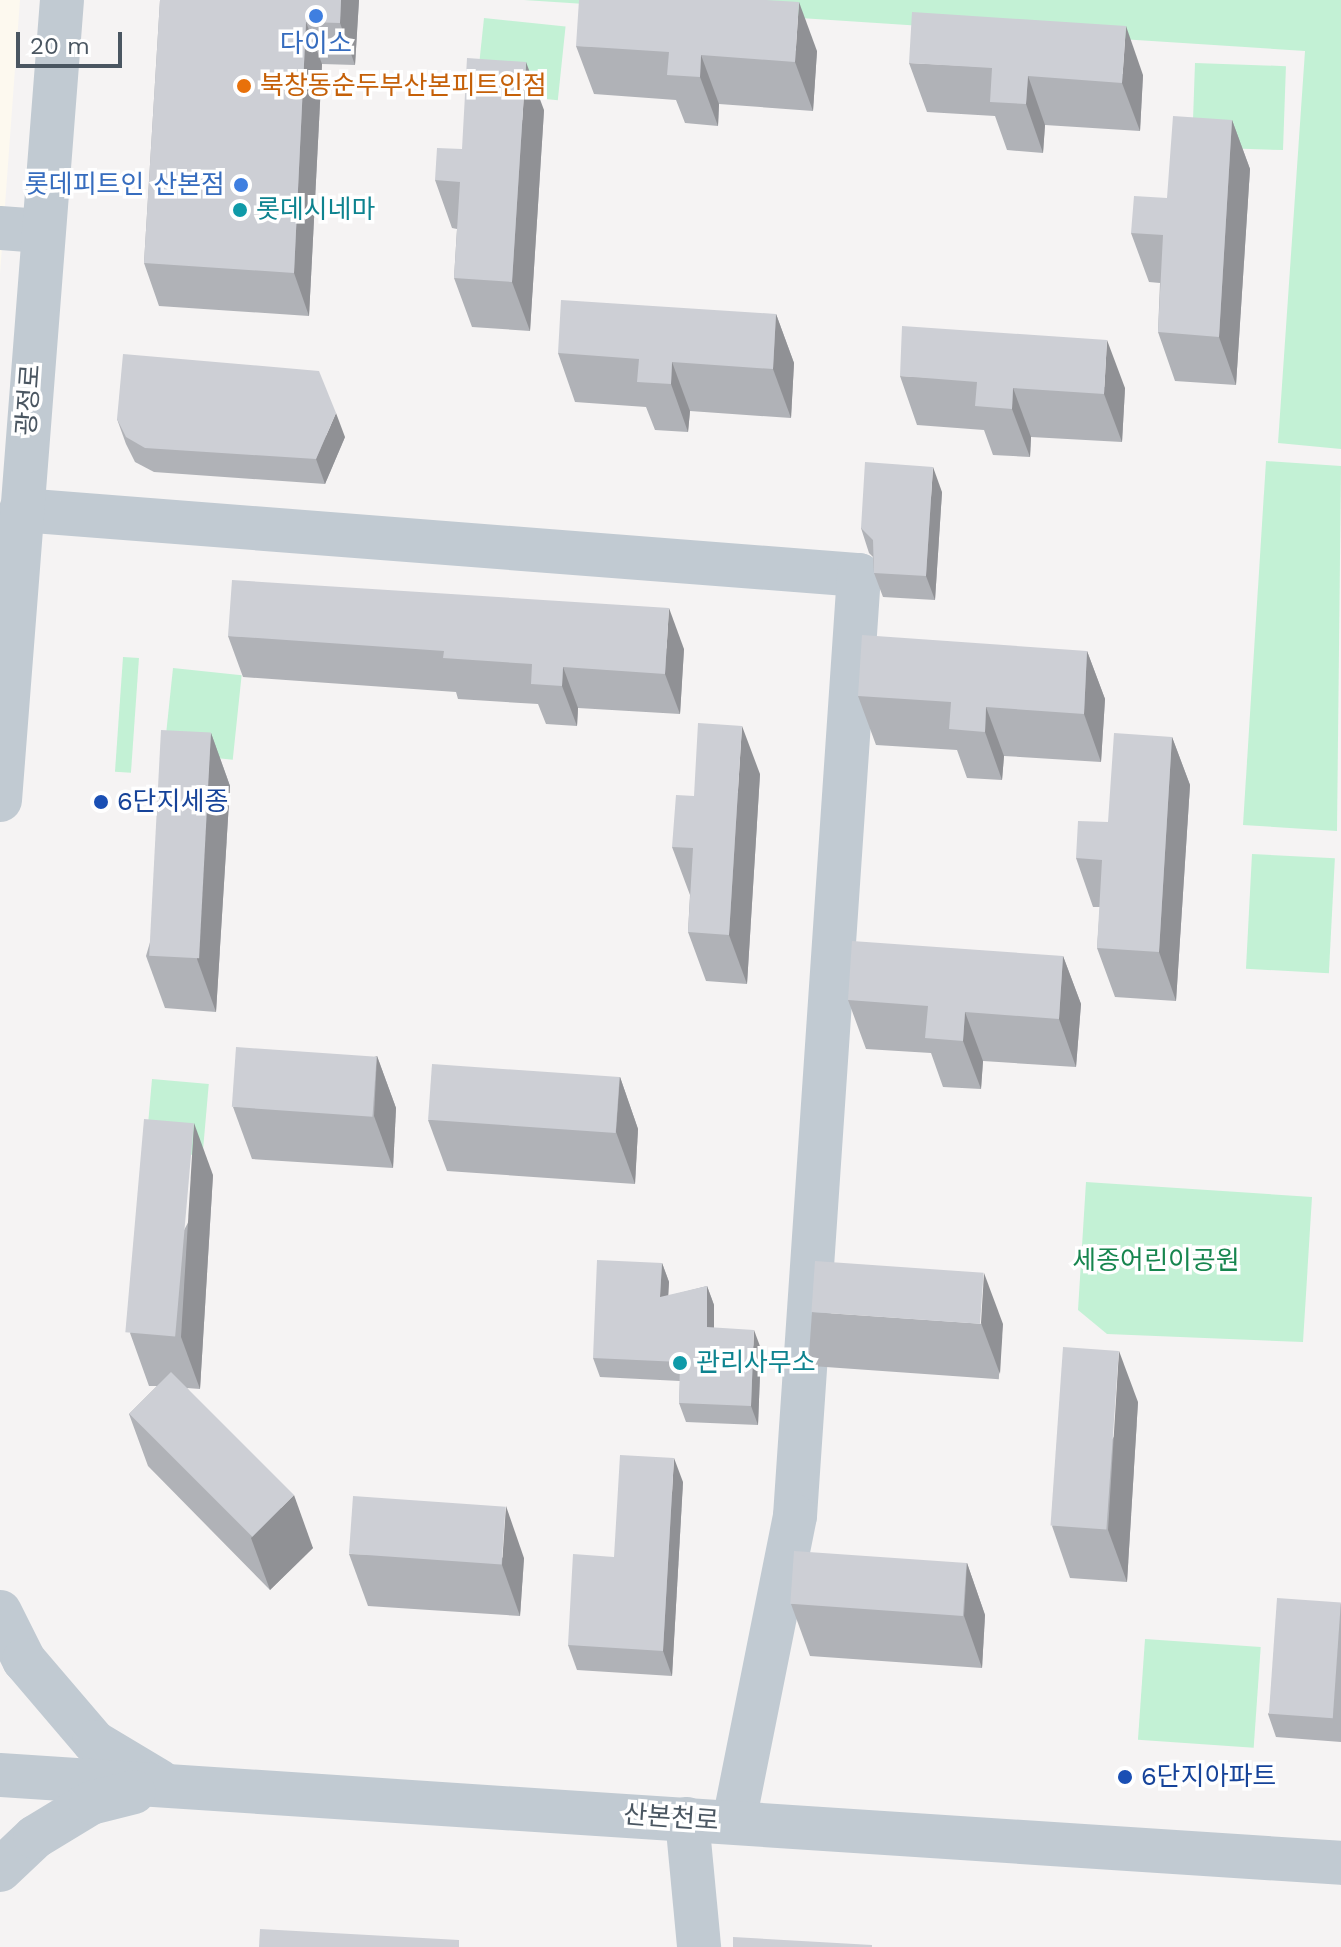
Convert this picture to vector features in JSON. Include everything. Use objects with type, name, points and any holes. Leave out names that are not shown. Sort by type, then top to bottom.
[{"type":"street","name":"광정로","points":[[0,800],[2,739],[21,510],[21,229],[62,0]]},
{"type":"street","points":[[21,510],[859,575],[795,1516],[734,1822]]},
{"type":"street","points":[[0,1612],[24,1660],[94,1742],[165,1784]]},
{"type":"street","name":"산본천로","points":[[0,1775],[1341,1863]]},
{"type":"street","points":[[0,1870],[35,1837],[91,1803],[165,1784]]},
{"type":"street","points":[[687,1819],[699,1947]]},
{"type":"shaded area","points":[[0,0],[20,0],[0,274]]},
{"type":"green space","points":[[524,0],[1341,0],[1341,449],[1278,443],[1305,51]]},
{"type":"green space","points":[[484,18],[566,27],[558,100],[476,92]]},
{"type":"green space","points":[[1195,63],[1286,66],[1283,150],[1192,147]]},
{"type":"green space","points":[[1266,461],[1341,466],[1337,831],[1243,825]]},
{"type":"green space","points":[[123,657],[139,658],[131,773],[115,772]]},
{"type":"green space","points":[[173,668],[242,675],[233,760],[164,753]]},
{"type":"green space","points":[[1252,854],[1335,858],[1329,973],[1246,969]]},
{"type":"green space","points":[[152,1079],[209,1084],[203,1156],[146,1151]]},
{"type":"green space","name":"세종어린이공원","points":[[1086,1182],[1312,1197],[1303,1342],[1107,1334],[1078,1310]]},
{"type":"green space","points":[[1145,1639],[1261,1647],[1254,1748],[1138,1740]]},
{"type":"building","name":"롯데피트인 산본점","points":[[160,0],[341,0],[340,23],[306,22],[294,273],[144,263]]},
{"type":"building","points":[[579,0],[799,2],[795,62],[701,55],[700,77],[667,75],[669,52],[576,46]]},
{"type":"building","points":[[912,12],[1126,26],[1122,83],[1028,76],[1026,104],[990,102],[992,68],[909,63]]},
{"type":"building","points":[[467,58],[526,62],[512,282],[454,278],[460,182],[435,180],[437,148],[462,149]]},
{"type":"building","points":[[1173,116],[1232,120],[1219,337],[1158,332],[1163,235],[1131,233],[1134,196],[1167,198]]},
{"type":"building","points":[[561,300],[776,314],[773,369],[672,362],[671,384],[637,382],[639,359],[558,353]]},
{"type":"building","points":[[902,326],[1107,340],[1104,394],[1013,388],[1012,409],[975,406],[977,382],[900,376]]},
{"type":"building","points":[[123,354],[319,371],[336,413],[316,459],[145,448],[126,437],[117,419]]},
{"type":"building","points":[[865,462],[933,467],[926,576],[874,573],[873,540],[861,528]]},
{"type":"building","points":[[232,580],[669,608],[665,674],[563,667],[562,686],[531,684],[532,664],[443,658],[444,651],[228,636]]},
{"type":"building","points":[[862,635],[1087,651],[1084,714],[986,707],[985,732],[949,729],[951,702],[858,696]]},
{"type":"building","points":[[698,723],[742,726],[729,935],[688,932],[693,848],[672,847],[676,795],[694,796]]},
{"type":"building","points":[[161,730],[211,733],[199,958],[149,956]]},
{"type":"building","points":[[1114,733],[1172,737],[1159,952],[1097,948],[1102,860],[1076,858],[1078,821],[1108,822]]},
{"type":"building","points":[[852,941],[1063,956],[1059,1019],[965,1012],[963,1041],[925,1038],[928,1006],[848,1000]]},
{"type":"building","points":[[236,1047],[377,1057],[372,1117],[232,1107]]},
{"type":"building","points":[[432,1064],[620,1077],[616,1133],[428,1120]]},
{"type":"building","points":[[144,1119],[194,1123],[175,1337],[125,1332]]},
{"type":"building","name":"관리사무소","points":[[597,1260],[662,1263],[660,1297],[707,1286],[707,1327],[754,1330],[751,1406],[679,1403],[680,1362],[593,1358]]},
{"type":"building","points":[[815,1261],[984,1273],[980,1324],[811,1312]]},
{"type":"building","points":[[1063,1347],[1119,1351],[1106,1529],[1051,1526]]},
{"type":"building","points":[[171,1372],[294,1495],[252,1537],[129,1414]]},
{"type":"building","points":[[620,1455],[674,1458],[663,1651],[568,1645],[573,1554],[614,1557]]},
{"type":"building","points":[[353,1496],[506,1507],[502,1565],[349,1554]]},
{"type":"building","points":[[794,1551],[967,1563],[963,1616],[790,1604]]},
{"type":"building","points":[[1277,1598],[1341,1602],[1333,1718],[1269,1714]]},
{"type":"building","points":[[260,1929],[459,1940],[459,1947],[259,1947]]},
{"type":"building","points":[[733,1937],[872,1945],[872,1947],[733,1947]]},
{"type":"place","name":"다이소","points":[[316,16]]},
{"type":"place","name":"북창동순두부산본피트인점","points":[[244,86]]},
{"type":"place","name":"롯데피트인 산본점","points":[[241,185]]},
{"type":"place","name":"롯데시네마","points":[[240,210]]},
{"type":"place","name":"6단지세종","points":[[101,802]]},
{"type":"place","name":"관리사무소","points":[[680,1363]]},
{"type":"place","name":"6단지아파트","points":[[1125,1777]]}]
